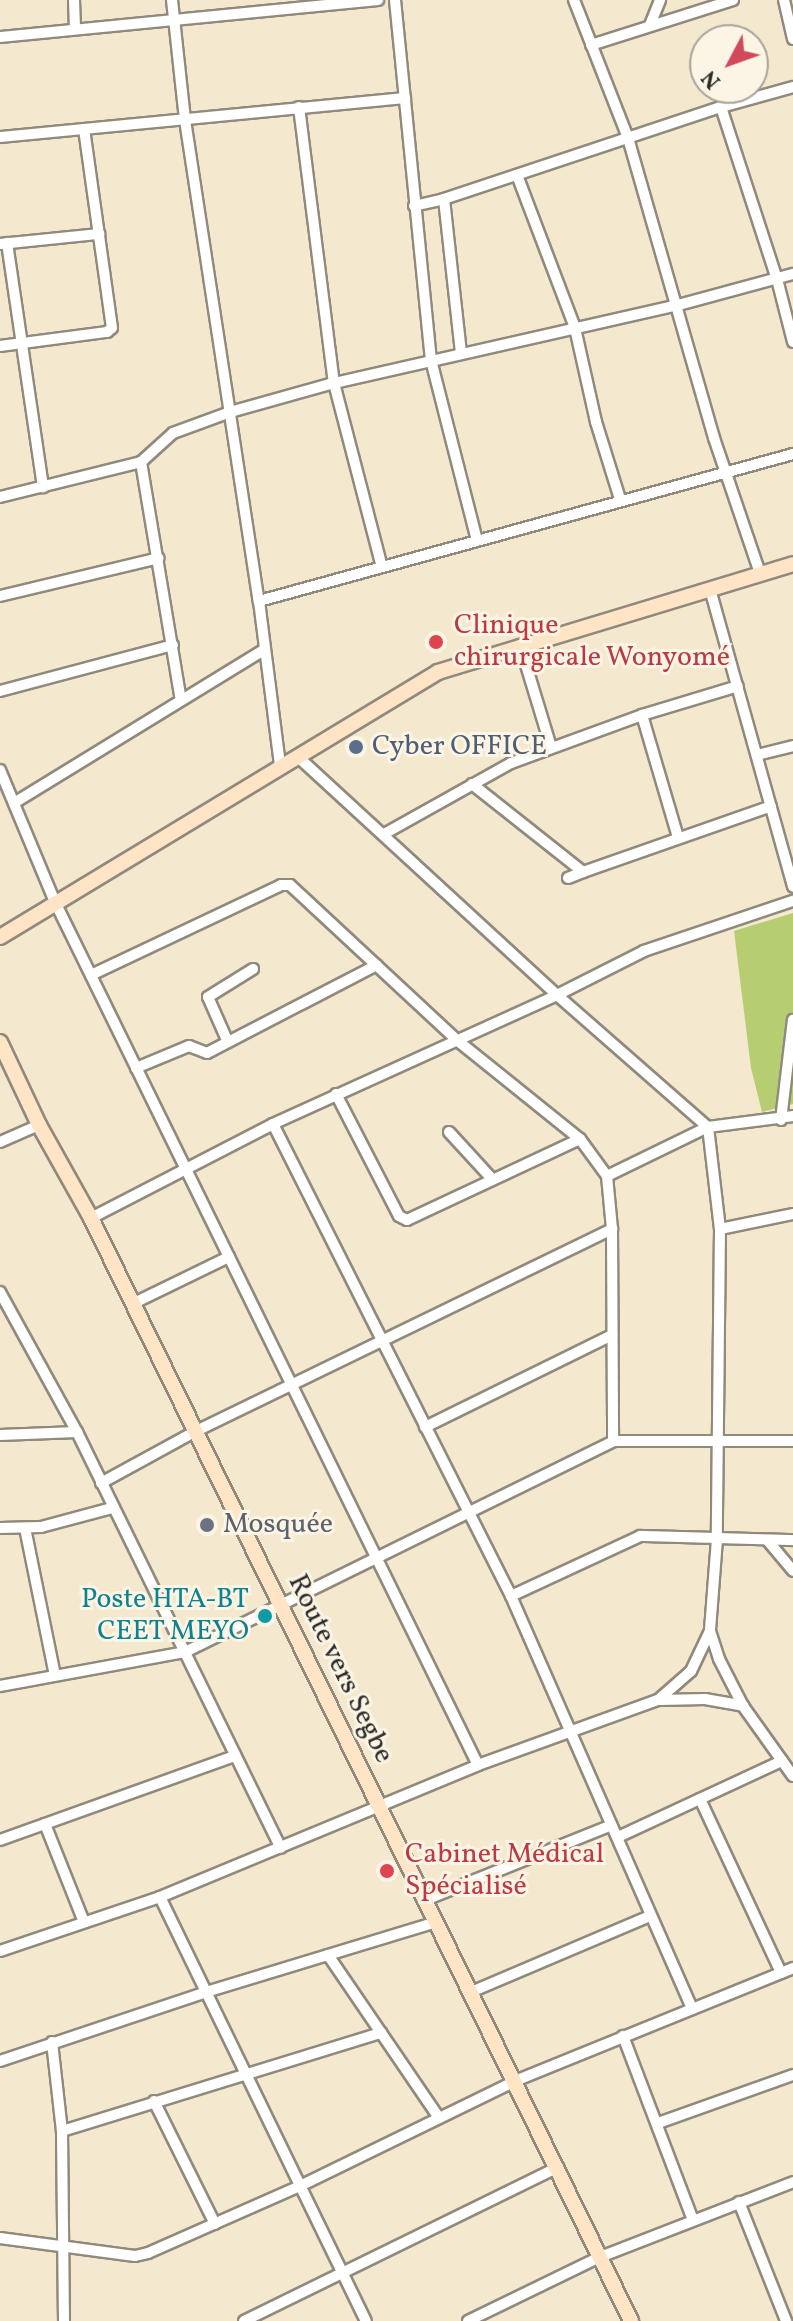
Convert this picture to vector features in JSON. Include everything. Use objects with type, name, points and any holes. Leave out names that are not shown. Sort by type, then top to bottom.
[{"type":"main road","points":[[0,937],[438,672],[793,564]]},
{"type":"main road","name":"Route vers Segbe","points":[[0,1042],[39,1125],[91,1218],[631,2321]]},
{"type":"street","points":[[74,0],[75,29]]},
{"type":"street","points":[[172,0],[185,120],[259,601],[280,766]]},
{"type":"street","points":[[0,37],[378,0]]},
{"type":"street","points":[[395,0],[431,360],[477,540]]},
{"type":"street","points":[[574,0],[628,138],[725,472],[760,573]]},
{"type":"street","points":[[650,25],[660,0]]},
{"type":"street","points":[[591,45],[733,0]]},
{"type":"street","points":[[784,0],[793,39]]},
{"type":"street","points":[[414,206],[444,199],[721,107],[793,87]]},
{"type":"street","points":[[0,137],[405,98]]},
{"type":"street","points":[[299,107],[334,383],[382,567]]},
{"type":"street","points":[[721,107],[777,279],[793,342]]},
{"type":"street","points":[[0,346],[107,332],[112,328],[84,129]]},
{"type":"street","points":[[517,175],[575,328],[596,422],[620,499]]},
{"type":"street","points":[[444,199],[461,353]]},
{"type":"street","points":[[43,487],[4,244],[99,234]]},
{"type":"street","points":[[0,497],[141,462],[173,433],[230,412],[334,383],[678,305],[793,274]]},
{"type":"street","points":[[259,601],[620,499],[793,454]]},
{"type":"street","points":[[141,462],[181,700]]},
{"type":"street","points":[[0,596],[159,558]]},
{"type":"street","points":[[710,589],[793,887]]},
{"type":"street","points":[[0,691],[173,645]]},
{"type":"street","points":[[520,645],[551,747]]},
{"type":"street","points":[[14,803],[265,649]]},
{"type":"street","points":[[384,834],[511,763],[642,715],[738,686]]},
{"type":"street","points":[[642,715],[678,837]]},
{"type":"street","points":[[757,755],[793,746]]},
{"type":"street","points":[[297,756],[557,995],[708,1127],[720,1229],[717,1539],[710,1631],[691,1671],[658,1700]]},
{"type":"street","points":[[0,770],[55,902],[478,1765]]},
{"type":"street","points":[[472,784],[583,872]]},
{"type":"street","points":[[568,878],[771,806]]},
{"type":"street","points":[[91,975],[286,884],[458,1041],[580,1139],[607,1176],[612,1229],[613,1441]]},
{"type":"street","points":[[91,1218],[273,1124],[557,995],[644,951],[793,901]]},
{"type":"street","points":[[136,1068],[189,1046],[207,1053],[377,965]]},
{"type":"street","points":[[227,1040],[208,997],[253,969]]},
{"type":"street","points":[[781,1120],[793,1020]]},
{"type":"street","points":[[336,1094],[399,1216],[407,1220],[580,1139]]},
{"type":"street","points":[[607,1176],[708,1127],[781,1120],[793,1116]]},
{"type":"street","points":[[273,1124],[511,1596],[692,2009]]},
{"type":"street","points":[[0,1142],[39,1125]]},
{"type":"street","points":[[449,1132],[492,1179]]},
{"type":"street","points":[[720,1229],[793,1214]]},
{"type":"street","points":[[101,1483],[194,1432],[612,1229]]},
{"type":"street","points":[[132,1304],[229,1257]]},
{"type":"street","points":[[0,1292],[77,1432],[281,1848]]},
{"type":"street","points":[[425,1427],[612,1335]]},
{"type":"street","points":[[0,1435],[77,1432]]},
{"type":"street","points":[[0,1686],[185,1652],[613,1441],[793,1441]]},
{"type":"street","points":[[0,1528],[41,1527],[112,1508]]},
{"type":"street","points":[[25,1528],[55,1675]]},
{"type":"street","points":[[511,1596],[633,1537],[793,1540]]},
{"type":"street","points":[[768,1541],[793,1571]]},
{"type":"street","points":[[710,1631],[719,1659],[743,1706],[793,1776]]},
{"type":"street","points":[[0,1951],[160,1897],[478,1765],[658,1700],[705,1699],[743,1706]]},
{"type":"street","points":[[0,1840],[235,1756]]},
{"type":"street","points":[[618,1837],[782,1761]]},
{"type":"street","points":[[700,1799],[781,1973]]},
{"type":"street","points":[[45,1824],[84,1922]]},
{"type":"street","points":[[425,1900],[612,1825]]},
{"type":"street","points":[[160,1897],[366,2321]]},
{"type":"street","points":[[471,1992],[650,1916]]},
{"type":"street","points":[[0,2061],[206,1992],[437,1922]]},
{"type":"street","points":[[328,1955],[438,2116]]},
{"type":"street","points":[[0,2238],[138,2256],[300,2186],[515,2081],[793,1968]]},
{"type":"street","points":[[62,2131],[381,2033]]},
{"type":"street","points":[[623,2036],[693,2220]]},
{"type":"street","points":[[52,2042],[62,2131],[64,2321]]},
{"type":"street","points":[[658,2123],[793,2075]]},
{"type":"street","points":[[154,2101],[215,2224]]},
{"type":"street","points":[[244,2321],[341,2270],[558,2167]]},
{"type":"street","points":[[473,2320],[600,2257],[793,2182]]},
{"type":"street","points":[[739,2202],[786,2321]]},
{"type":"green space","points":[[793,913],[793,1104],[762,1112],[751,1068],[734,931]]},
{"type":"place","name":"Clinique chirurgicale Wonyomé","points":[[436,642]]},
{"type":"place","name":"Cyber OFFICE","points":[[356,747]]},
{"type":"place","name":"Mosquée","points":[[207,1525]]},
{"type":"place","name":"Poste HTA-BT CEET MEYO","points":[[265,1616]]},
{"type":"place","name":"Cabinet Médical Spécialisé","points":[[387,1871]]}]
